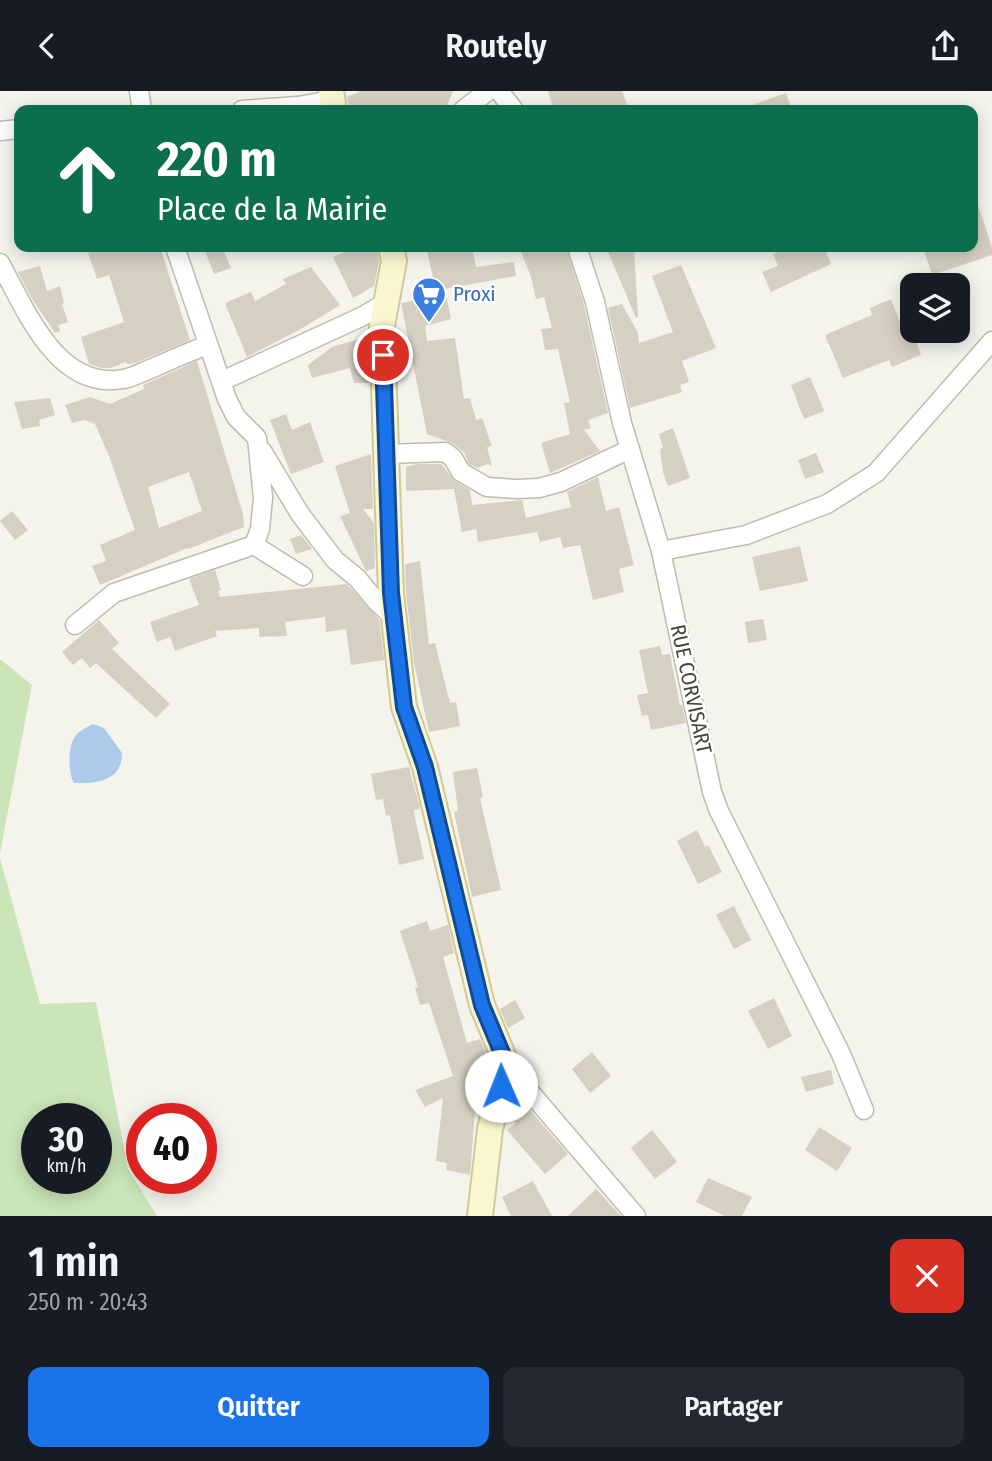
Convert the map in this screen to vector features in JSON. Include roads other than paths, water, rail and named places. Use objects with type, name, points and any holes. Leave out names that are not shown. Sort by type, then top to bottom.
[{"type":"street","points":[[470,105],[488,91]]},
{"type":"street","points":[[499,91],[510,105]]},
{"type":"street","points":[[304,105],[332,100]]},
{"type":"street","points":[[177,252],[207,345],[236,417],[257,438],[267,461],[295,505],[335,559],[394,617]]},
{"type":"street","points":[[392,252],[394,261],[382,325],[394,617],[404,707],[425,767],[482,1005],[507,1065],[636,1216]]},
{"type":"street","name":"RUE CORVISART","points":[[579,252],[595,302],[612,383],[630,449],[661,551],[712,792],[719,811],[841,1054],[864,1110]]},
{"type":"street","points":[[0,263],[49,346],[81,375],[96,380],[124,379],[207,345]]},
{"type":"street","points":[[222,381],[361,317],[387,302]]},
{"type":"street","points":[[661,551],[746,535],[827,504],[876,473],[992,341]]},
{"type":"street","points":[[254,545],[260,529],[263,498],[257,438]]},
{"type":"street","points":[[386,454],[445,452],[453,457],[461,472],[487,487],[517,489],[538,488],[561,482],[630,449]]},
{"type":"street","points":[[254,545],[303,576]]},
{"type":"street","points":[[75,625],[114,593],[254,545]]},
{"type":"street","points":[[480,1216],[490,1129],[507,1065]]},
{"type":"water","points":[[93,724],[104,728],[122,753],[121,762],[118,770],[107,779],[74,783],[70,767],[72,742],[78,733]]},
{"type":"place","name":"Proxi","points":[[429,324]]}]
